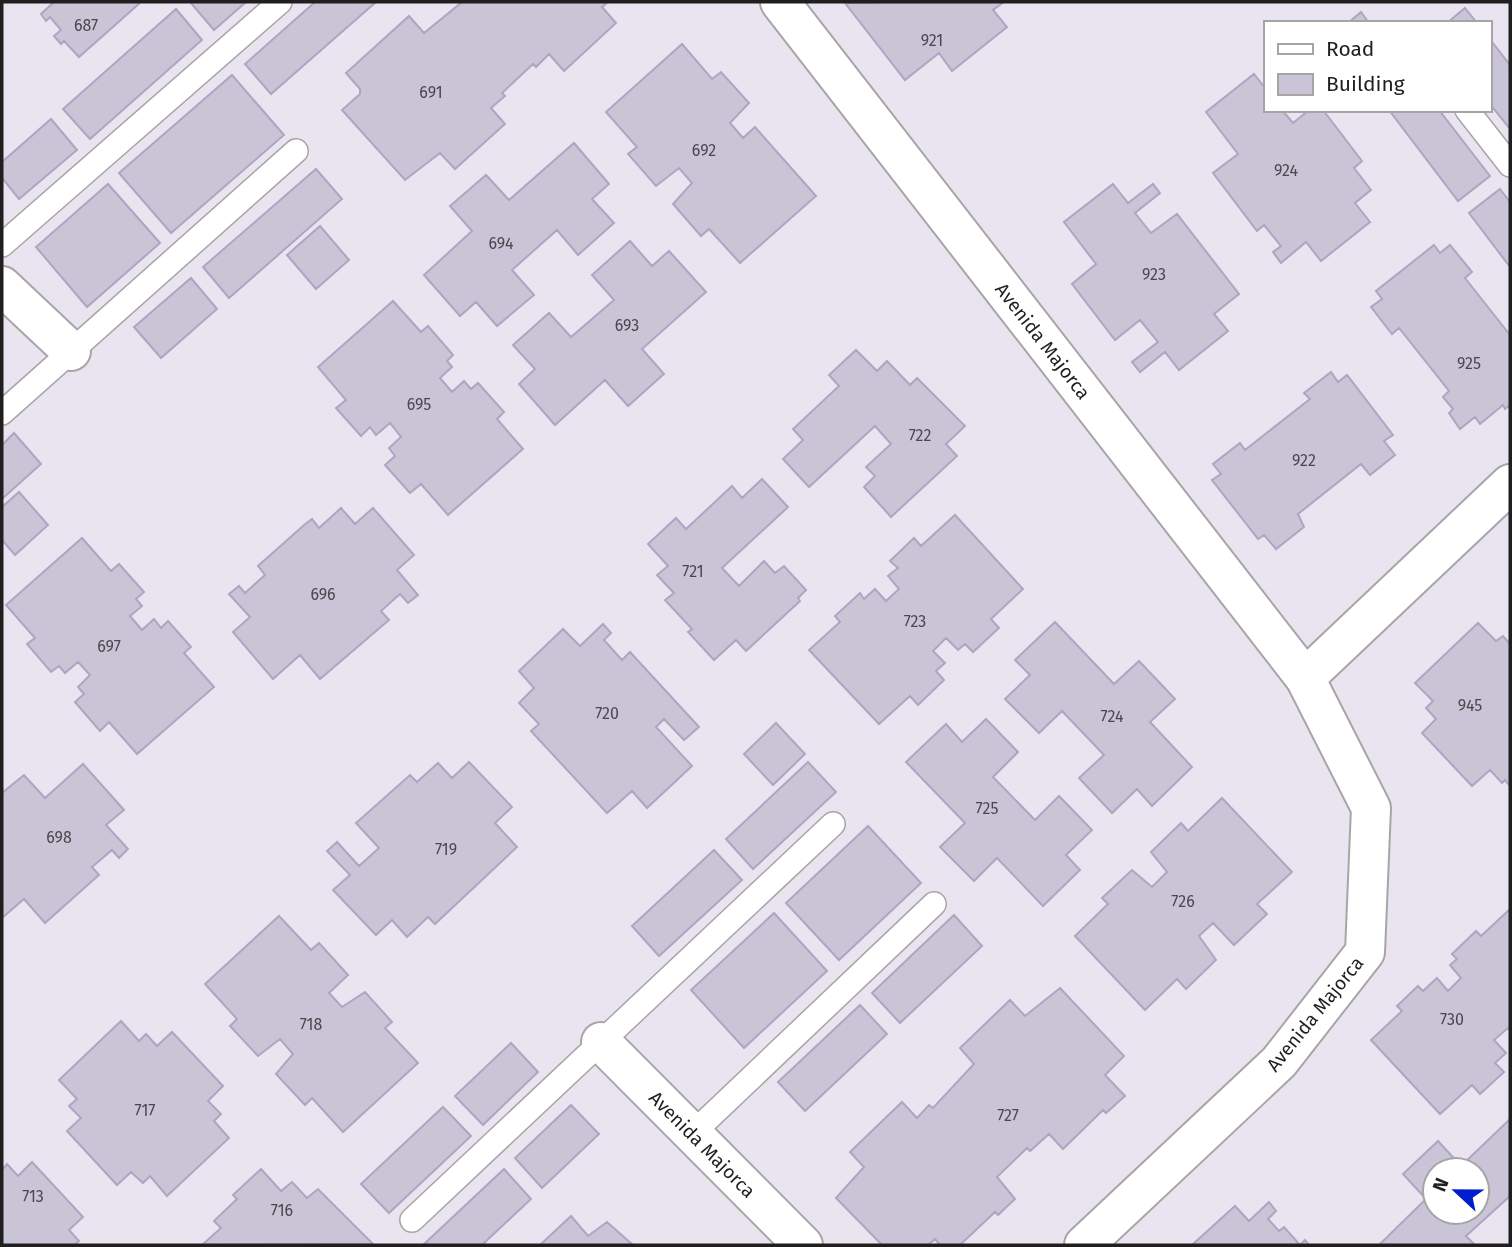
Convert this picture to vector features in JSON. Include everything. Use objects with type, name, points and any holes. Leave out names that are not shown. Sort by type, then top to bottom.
[{"type":"street","name":"Avenida Majorca","points":[[780,2],[1305,678],[1371,808],[1366,952],[1279,1062],[1084,1245]]},
{"type":"street","points":[[2,286],[71,351]]},
{"type":"street","points":[[1305,678],[1510,484]]},
{"type":"street","name":"Avenida Majorca","points":[[601,1042],[803,1245]]},
{"type":"lane","points":[[2,245],[280,2]]},
{"type":"lane","points":[[1469,112],[1510,165]]},
{"type":"lane","points":[[2,413],[296,151]]},
{"type":"lane","points":[[412,1220],[833,824]]},
{"type":"lane","points":[[692,1133],[934,904]]},
{"type":"building","points":[[54,2],[141,2],[79,57],[64,41],[61,44],[54,36],[61,30],[50,17],[46,21],[41,14]]},
{"type":"building","points":[[190,2],[246,2],[214,30]]},
{"type":"building","points":[[315,2],[376,2],[271,94],[245,64]]},
{"type":"building","points":[[462,2],[608,2],[602,7],[616,23],[564,71],[549,54],[536,67],[533,64],[502,93],[505,96],[491,108],[505,124],[455,169],[440,153],[405,180],[342,110],[360,94],[360,89],[346,73],[409,16],[424,33]]},
{"type":"building","points":[[1004,2],[993,10],[1007,27],[952,71],[939,53],[905,80],[845,3]]},
{"type":"building","points":[[1465,8],[1475,21],[1449,21]]},
{"type":"building","points":[[176,9],[202,40],[90,139],[63,109]]},
{"type":"building","points":[[1361,12],[1368,21],[1350,21]]},
{"type":"building","points":[[1491,41],[1510,65],[1510,129],[1491,105]]},
{"type":"building","points":[[682,44],[712,79],[721,72],[749,103],[730,123],[743,138],[755,127],[816,196],[740,263],[709,229],[701,236],[673,204],[692,183],[679,168],[656,186],[628,154],[637,147],[606,112]]},
{"type":"building","points":[[1254,74],[1264,87],[1264,112],[1284,112],[1293,123],[1307,112],[1325,112],[1362,161],[1354,168],[1371,190],[1355,203],[1370,222],[1321,261],[1306,242],[1281,263],[1273,252],[1281,246],[1264,225],[1257,231],[1213,173],[1238,154],[1206,112]]},
{"type":"building","points":[[232,75],[284,135],[171,233],[119,173]]},
{"type":"building","points":[[1391,112],[1441,112],[1490,176],[1458,201]]},
{"type":"building","points":[[51,119],[77,150],[19,199],[2,178],[2,162]]},
{"type":"building","points":[[574,143],[609,184],[592,199],[614,223],[578,255],[557,230],[512,270],[534,295],[497,326],[476,302],[460,316],[424,275],[472,231],[450,206],[486,175],[509,200]]},
{"type":"building","points":[[316,169],[342,199],[229,298],[203,267]]},
{"type":"building","points":[[108,184],[160,243],[87,307],[36,247]]},
{"type":"building","points":[[1113,184],[1128,203],[1153,184],[1160,193],[1135,213],[1151,233],[1177,214],[1239,294],[1214,314],[1228,331],[1179,370],[1165,352],[1140,372],[1132,362],[1158,342],[1140,320],[1115,340],[1072,284],[1096,264],[1064,222]]},
{"type":"building","points":[[1500,189],[1510,202],[1510,267],[1469,213]]},
{"type":"building","points":[[320,226],[349,260],[316,289],[287,255]]},
{"type":"building","points":[[630,241],[652,266],[669,251],[706,292],[642,349],[664,374],[628,406],[605,380],[555,425],[519,384],[535,369],[513,345],[549,313],[571,337],[614,300],[592,275]]},
{"type":"building","points":[[1434,245],[1440,253],[1450,245],[1472,272],[1465,278],[1510,335],[1510,405],[1505,409],[1503,405],[1480,424],[1475,417],[1460,429],[1449,413],[1453,409],[1443,397],[1449,391],[1399,328],[1392,334],[1371,307],[1382,299],[1376,291]]},
{"type":"building","points":[[191,278],[217,309],[161,358],[134,327]]},
{"type":"building","points":[[393,301],[421,332],[428,326],[453,355],[447,361],[452,367],[440,378],[452,392],[464,381],[471,389],[478,383],[504,412],[497,419],[523,449],[448,515],[421,484],[410,493],[385,465],[395,456],[389,448],[401,437],[390,423],[376,435],[370,427],[361,436],[336,408],[346,400],[318,367]]},
{"type":"building","points":[[856,350],[877,371],[887,361],[910,385],[917,378],[965,426],[946,444],[957,456],[891,517],[864,487],[875,476],[866,467],[891,444],[875,426],[809,487],[783,459],[803,440],[793,429],[839,386],[829,375]]},
{"type":"building","points":[[1331,372],[1338,382],[1347,375],[1393,435],[1384,441],[1395,455],[1370,475],[1361,464],[1298,514],[1304,527],[1276,549],[1264,535],[1258,539],[1212,480],[1221,474],[1213,464],[1240,443],[1245,450],[1310,399],[1304,393]]},
{"type":"building","points":[[14,433],[41,464],[2,499],[2,445]]},
{"type":"building","points":[[762,479],[788,507],[722,568],[739,586],[764,561],[775,573],[784,566],[806,590],[798,598],[800,601],[746,651],[736,640],[714,660],[688,632],[692,629],[665,600],[674,593],[657,575],[668,566],[648,544],[676,518],[686,529],[732,486],[742,498]]},
{"type":"building","points":[[19,492],[48,525],[15,555],[2,540],[2,507]]},
{"type":"building","points":[[341,508],[355,524],[373,508],[414,555],[397,570],[418,595],[408,603],[400,594],[381,611],[389,620],[320,679],[300,655],[273,679],[233,632],[250,617],[229,594],[239,586],[245,593],[265,575],[258,566],[303,526],[312,519],[319,528]]},
{"type":"building","points":[[955,515],[1023,589],[991,619],[999,628],[973,652],[965,644],[958,650],[946,638],[933,651],[945,663],[936,671],[944,680],[918,705],[910,696],[879,724],[809,650],[840,622],[835,616],[860,593],[864,599],[875,589],[886,601],[899,589],[888,576],[898,568],[890,561],[914,538],[921,546]]},
{"type":"building","points":[[82,538],[111,571],[119,564],[144,592],[136,599],[142,606],[130,616],[142,630],[154,619],[161,628],[168,621],[191,647],[184,653],[214,687],[137,754],[109,722],[100,731],[75,702],[84,694],[78,687],[90,675],[78,662],[65,673],[59,666],[51,672],[27,644],[35,638],[6,605]]},
{"type":"building","points":[[1055,622],[1114,684],[1139,661],[1175,699],[1150,722],[1192,767],[1152,806],[1137,789],[1112,813],[1079,778],[1104,755],[1062,711],[1039,733],[1005,699],[1030,675],[1015,660]]},
{"type":"building","points":[[1478,623],[1496,641],[1503,636],[1510,644],[1510,786],[1505,780],[1502,783],[1490,770],[1472,786],[1422,733],[1436,719],[1426,708],[1433,701],[1415,683]]},
{"type":"building","points":[[603,624],[611,633],[604,640],[622,660],[630,652],[699,727],[684,740],[664,719],[656,727],[692,766],[647,808],[632,791],[607,813],[531,731],[539,724],[519,703],[534,688],[519,671],[563,629],[580,646]]},
{"type":"building","points":[[986,719],[1018,752],[993,777],[1035,820],[1059,796],[1092,830],[1066,855],[1080,870],[1043,906],[997,858],[974,881],[940,847],[965,823],[906,762],[946,724],[962,742]]},
{"type":"building","points":[[776,723],[805,754],[773,785],[744,754]]},
{"type":"building","points":[[469,762],[512,807],[495,823],[517,847],[435,924],[428,917],[407,937],[392,920],[376,935],[333,890],[350,875],[327,851],[337,842],[359,866],[379,848],[356,823],[410,775],[417,782],[438,763],[452,778]]},
{"type":"building","points":[[808,762],[836,792],[753,869],[726,839]]},
{"type":"building","points":[[83,764],[124,810],[106,825],[128,849],[119,858],[112,850],[92,867],[99,875],[45,923],[24,899],[2,918],[2,793],[24,775],[45,798]]},
{"type":"building","points":[[1222,798],[1292,872],[1257,904],[1267,914],[1234,945],[1213,923],[1199,936],[1216,960],[1186,989],[1177,979],[1145,1010],[1075,936],[1108,904],[1102,898],[1132,870],[1152,887],[1167,872],[1151,852],[1181,823],[1188,831]]},
{"type":"building","points":[[868,826],[921,883],[839,960],[786,903]]},
{"type":"building","points":[[714,850],[742,880],[659,956],[632,926]]},
{"type":"building","points":[[1510,909],[1510,1030],[1508,1028],[1494,1040],[1506,1053],[1495,1063],[1504,1072],[1480,1094],[1472,1085],[1440,1114],[1371,1040],[1402,1011],[1397,1006],[1418,986],[1423,991],[1437,978],[1448,991],[1461,978],[1450,965],[1457,959],[1452,954],[1476,931],[1481,936]]},
{"type":"building","points":[[774,913],[827,971],[744,1048],[691,990]]},
{"type":"building","points":[[954,915],[982,946],[900,1023],[872,993]]},
{"type":"building","points":[[279,916],[311,950],[319,943],[348,975],[329,993],[342,1007],[365,992],[392,1022],[385,1028],[418,1063],[343,1132],[312,1098],[305,1105],[276,1074],[293,1054],[280,1039],[258,1056],[230,1026],[237,1019],[205,984]]},
{"type":"building","points":[[1060,988],[1124,1056],[1105,1075],[1125,1096],[1106,1113],[1103,1110],[1063,1149],[1049,1134],[1030,1151],[1027,1148],[997,1177],[1015,1199],[998,1215],[995,1212],[960,1245],[940,1245],[935,1239],[928,1245],[882,1245],[836,1198],[864,1167],[850,1152],[902,1102],[917,1118],[929,1105],[933,1108],[974,1064],[960,1048],[1010,1000],[1025,1016]]},
{"type":"building","points":[[860,1005],[887,1034],[805,1111],[778,1082]]},
{"type":"building","points":[[121,1021],[139,1041],[146,1034],[157,1046],[172,1032],[223,1086],[208,1101],[221,1114],[214,1121],[229,1138],[167,1196],[150,1176],[143,1183],[131,1172],[117,1185],[67,1131],[81,1118],[69,1106],[77,1099],[59,1080]]},
{"type":"building","points":[[511,1043],[538,1072],[483,1125],[455,1096]]},
{"type":"building","points":[[571,1105],[599,1134],[542,1188],[515,1158]]},
{"type":"building","points":[[443,1107],[471,1136],[389,1213],[361,1184]]},
{"type":"building","points":[[1510,1119],[1510,1196],[1491,1213],[1491,1156],[1471,1156]]},
{"type":"building","points":[[1438,1141],[1452,1156],[1422,1156]]},
{"type":"building","points":[[1421,1157],[1421,1194],[1403,1174]]},
{"type":"building","points":[[32,1162],[83,1217],[69,1230],[79,1241],[74,1245],[2,1245],[2,1170],[7,1164],[18,1176]]},
{"type":"building","points":[[261,1169],[281,1191],[292,1182],[307,1198],[318,1189],[373,1244],[202,1245],[221,1228],[214,1221],[237,1199],[233,1195]]},
{"type":"building","points":[[504,1169],[531,1199],[482,1245],[423,1245]]},
{"type":"building","points":[[1269,1202],[1276,1211],[1268,1219],[1279,1231],[1284,1227],[1300,1245],[1192,1245],[1235,1206],[1249,1221]]},
{"type":"building","points":[[1421,1204],[1421,1226],[1477,1226],[1466,1236],[1475,1245],[1379,1245]]},
{"type":"building","points":[[571,1216],[588,1236],[607,1222],[633,1245],[540,1245]]}]
